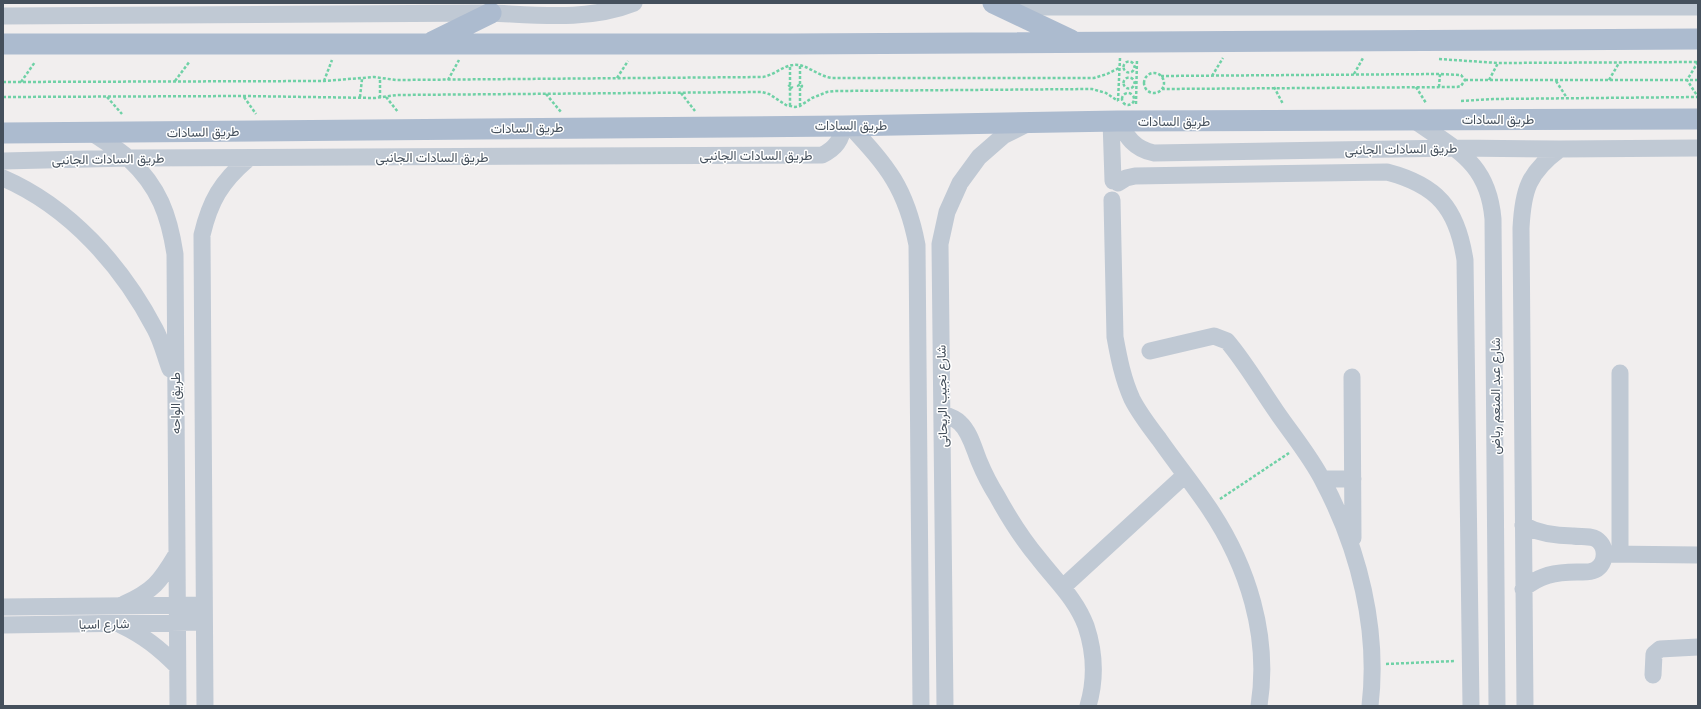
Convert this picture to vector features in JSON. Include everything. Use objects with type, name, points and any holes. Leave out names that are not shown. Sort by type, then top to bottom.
[{"type":"main road","points":[[993,3],[1075,42]]},
{"type":"main road","points":[[428,44],[491,13]]},
{"type":"main road","points":[[3,44],[428,44],[1698,39]]},
{"type":"main road","name":"طريق السادات","points":[[3,133],[847,126],[1030,123],[1116,113],[1420,113],[1698,119]]},
{"type":"street","points":[[3,16],[76,9],[491,13],[551,15],[589,14],[619,9],[634,3]]},
{"type":"street","points":[[1005,3],[1054,7],[1439,5],[1609,5],[1698,7]]},
{"type":"street","points":[[1116,113],[1115,182],[1121,188],[1121,194],[1112,200],[1115,338],[1119,359],[1132,399],[1143,418],[1208,507],[1229,541],[1241,566],[1252,598],[1259,630],[1262,664],[1259,706]]},
{"type":"street","name":"طريق السادات الجانبى","points":[[1116,113],[1129,140],[1134,145],[1147,152],[1154,153],[1455,148],[1698,148]]},
{"type":"street","name":"شارع عبد المنعم رياض","points":[[1420,113],[1479,171],[1487,186],[1492,202],[1497,706]]},
{"type":"street","name":"شارع نجيب الريحانى","points":[[945,706],[940,244],[947,212],[960,183],[979,157],[1002,136],[1030,123]]},
{"type":"street","name":"طريق السادات الجانبى","points":[[3,161],[128,158],[248,159],[822,155],[837,144],[847,126]]},
{"type":"street","name":"شارع نجيب الريحانى","points":[[847,126],[891,173],[904,196],[912,220],[917,245],[921,706]]},
{"type":"street","name":"طريق الواحه","points":[[92,133],[128,158],[147,178],[161,201],[170,227],[174,254],[178,706]]},
{"type":"street","name":"شارع عبد المنعم رياض","points":[[1525,706],[1521,228],[1523,201],[1528,186],[1536,171],[1547,159],[1560,149]]},
{"type":"street","name":"طريق الواحه","points":[[205,706],[202,236],[206,218],[213,200],[222,185],[234,171],[248,159]]},
{"type":"street","points":[[1115,182],[1135,176],[1387,172],[1407,177],[1426,187],[1442,201],[1454,219],[1462,238],[1464,260],[1471,706]]},
{"type":"street","points":[[3,178],[14,182],[58,210],[97,245],[130,286],[156,331],[174,380]]},
{"type":"street","points":[[1493,229],[1507,224],[1521,228]]},
{"type":"street","points":[[917,245],[940,244]]},
{"type":"street","points":[[174,266],[201,266]]},
{"type":"street","points":[[1150,351],[1214,336],[1227,341],[1322,479],[1339,514],[1353,550],[1363,588],[1369,626],[1372,664],[1370,706]]},
{"type":"street","points":[[1523,589],[1535,580],[1548,574],[1558,572],[1590,572],[1596,570],[1612,554],[1620,373]]},
{"type":"street","points":[[1352,377],[1353,550]]},
{"type":"street","points":[[942,414],[955,419],[965,430],[980,464],[1016,528],[1038,558],[1075,603],[1085,624],[1092,646],[1094,668],[1092,690],[1088,706]]},
{"type":"street","points":[[1063,587],[1185,475]]},
{"type":"street","points":[[1322,479],[1353,479]]},
{"type":"street","points":[[1523,526],[1531,530],[1550,535],[1592,538],[1612,554],[1698,555]]},
{"type":"street","points":[[121,606],[144,595],[163,577],[176,555]]},
{"type":"street","name":"شارع اسيا","points":[[3,607],[204,605]]},
{"type":"street","name":"شارع اسيا","points":[[3,625],[204,622]]},
{"type":"street","points":[[117,624],[140,634],[160,648],[177,666]]},
{"type":"street","points":[[1653,674],[1654,654],[1660,649],[1698,647]]},
{"type":"path","points":[[1116,113],[1120,58]]},
{"type":"path","points":[[1136,108],[1135,83],[1137,58]]},
{"type":"path","points":[[1212,76],[1223,58]]},
{"type":"path","points":[[1354,75],[1363,58]]},
{"type":"path","points":[[617,78],[629,59]]},
{"type":"path","points":[[790,59],[790,85],[792,87],[790,89],[790,112]]},
{"type":"path","points":[[800,59],[800,84],[802,86],[800,89],[800,112]]},
{"type":"path","points":[[324,81],[332,60]]},
{"type":"path","points":[[448,80],[459,60]]},
{"type":"path","points":[[174,82],[190,61]]},
{"type":"path","points":[[1131,61],[1134,64],[1134,69],[1128,72],[1124,70],[1123,65],[1126,62],[1131,61]]},
{"type":"path","points":[[21,82],[35,62]]},
{"type":"path","points":[[1687,80],[1698,62]]},
{"type":"path","points":[[1489,80],[1498,63]]},
{"type":"path","points":[[1608,80],[1619,63]]},
{"type":"path","points":[[3,82],[324,81],[380,78],[396,80],[448,80],[763,77],[776,73],[790,65],[800,65],[818,75],[832,78],[1094,78],[1120,68]]},
{"type":"path","points":[[1128,72],[1128,77]]},
{"type":"path","points":[[1150,74],[1158,74],[1161,76],[1212,76],[1440,74],[1461,75],[1465,80],[1461,86],[1439,87],[1274,87],[1162,89],[1151,92],[1145,87],[1144,83],[1147,76],[1150,74]]},
{"type":"path","points":[[1439,87],[1440,74]]},
{"type":"path","points":[[1161,76],[1164,82],[1162,89]]},
{"type":"path","points":[[1128,77],[1135,83],[1144,83]]},
{"type":"path","points":[[1123,83],[1124,79],[1128,77]]},
{"type":"path","points":[[380,78],[380,98]]},
{"type":"path","points":[[360,97],[362,79]]},
{"type":"path","points":[[1465,80],[1698,80]]},
{"type":"path","points":[[1556,80],[1567,98]]},
{"type":"path","points":[[1687,80],[1698,97]]},
{"type":"path","points":[[1123,83],[1124,87],[1128,89]]},
{"type":"path","points":[[1128,89],[1135,83]]},
{"type":"path","points":[[1274,87],[1285,107]]},
{"type":"path","points":[[1416,87],[1420,113]]},
{"type":"path","points":[[3,97],[243,96],[380,98],[397,95],[762,92],[776,97],[790,107],[800,106],[819,95],[835,91],[1092,89],[1106,94],[1116,113]]},
{"type":"path","points":[[1128,89],[1128,94]]},
{"type":"path","points":[[680,93],[697,112]]},
{"type":"path","points":[[546,94],[562,114]]},
{"type":"path","points":[[1128,94],[1131,94],[1134,98],[1132,103],[1128,105],[1122,100],[1123,96],[1128,94]]},
{"type":"path","points":[[243,96],[258,117]]},
{"type":"path","points":[[107,97],[125,118]]},
{"type":"path","points":[[386,97],[401,116]]},
{"type":"path","points":[[1208,507],[1300,446]]},
{"type":"path","points":[[1372,664],[1470,661]]}]
